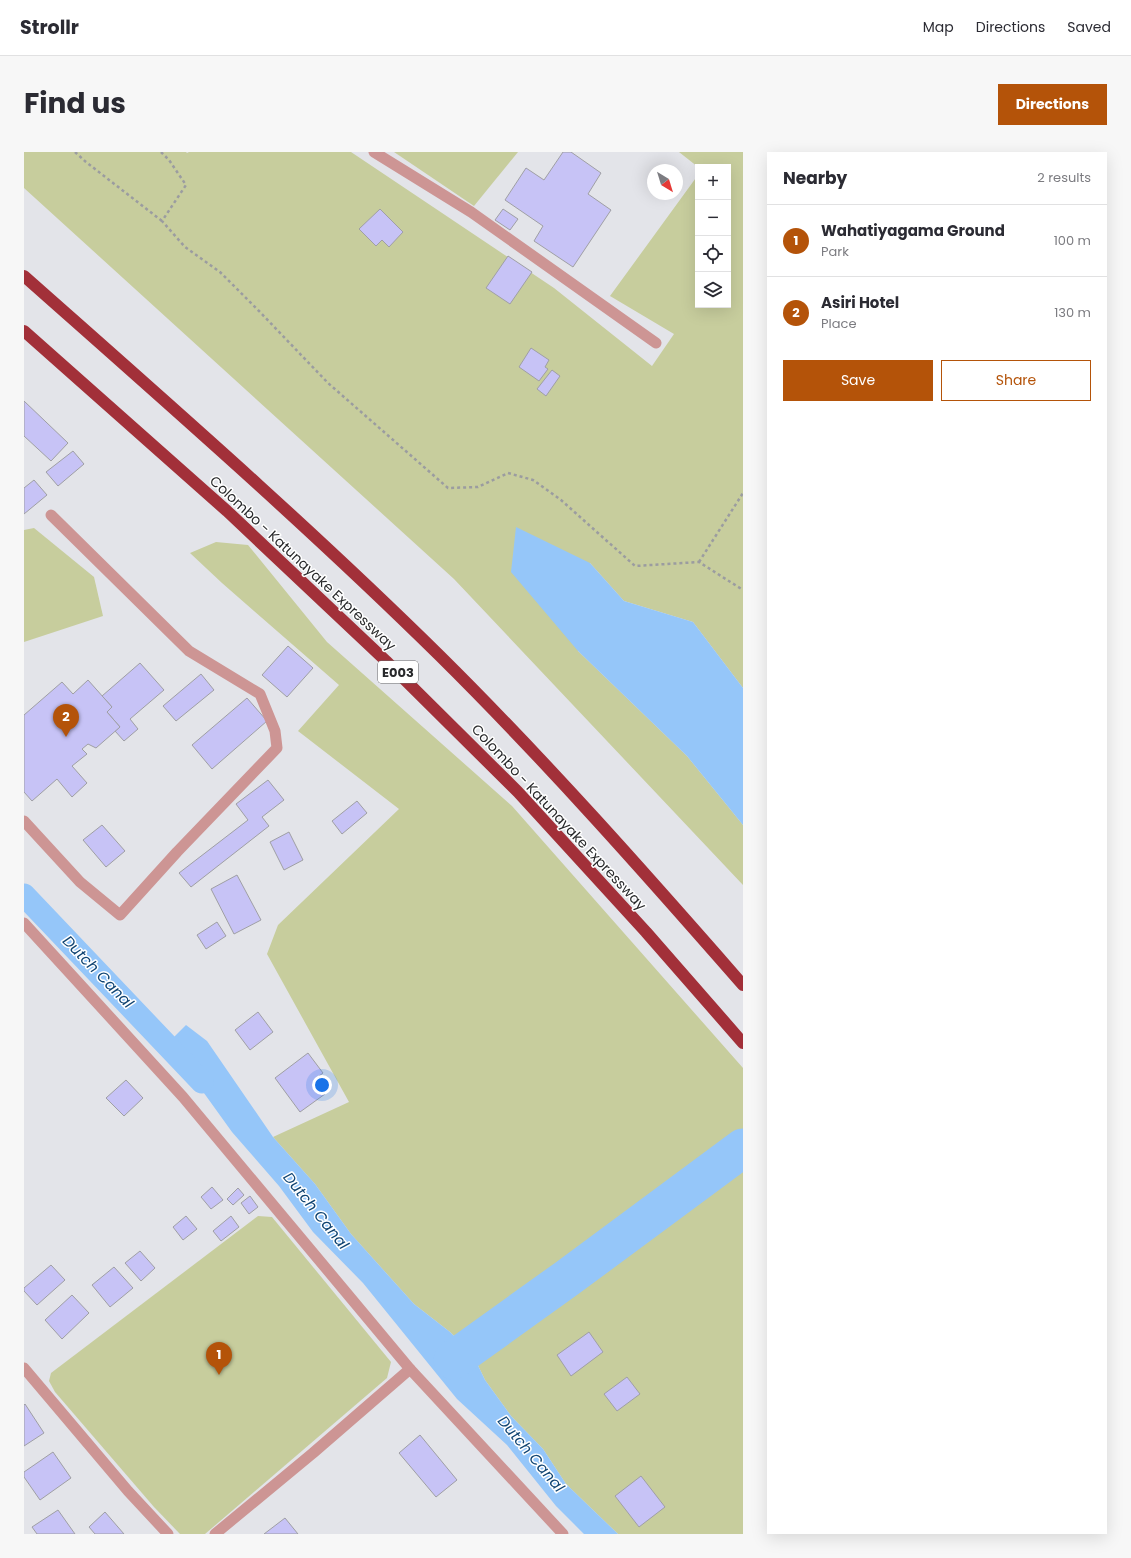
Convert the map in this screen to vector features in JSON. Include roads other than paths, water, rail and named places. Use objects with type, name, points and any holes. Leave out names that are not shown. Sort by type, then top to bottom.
[{"type":"highway","name":"Colombo - Katunayake Expressway","points":[[24,276],[213,443],[372,589],[442,658],[535,752],[662,892],[743,985]]},
{"type":"highway","name":"Colombo - Katunayake Expressway","points":[[24,331],[227,511],[386,661],[518,792],[646,932],[743,1043]]},
{"type":"street","points":[[374,152],[471,212],[656,343]]},
{"type":"street","points":[[24,821],[80,882],[120,915],[177,852],[277,748],[275,731],[260,694],[189,651],[51,515]]},
{"type":"street","points":[[24,923],[183,1097],[410,1369],[563,1534]]},
{"type":"street","points":[[24,1368],[128,1491],[168,1534]]},
{"type":"street","points":[[214,1534],[313,1453],[410,1369]]},
{"type":"water","points":[[516,527],[590,563],[624,601],[693,622],[743,688],[743,825],[687,756],[578,651],[511,572]]},
{"type":"water","points":[[186,1025],[207,1041],[273,1137],[315,1184],[351,1234],[414,1304],[450,1332],[473,1355],[485,1380],[511,1416],[543,1449],[566,1484],[618,1534],[584,1534],[556,1506],[507,1445],[457,1399],[363,1283],[313,1232],[279,1186],[232,1132],[168,1043]]},
{"type":"waterway","name":"Dutch Canal","points":[[24,895],[202,1082]]},
{"type":"waterway","points":[[453,1360],[566,1279],[743,1148]]},
{"type":"place","name":"Asiri Hotel","points":[[66,737]]},
{"type":"place","name":"Wahatiyagama Ground","points":[[219,1375]]}]
